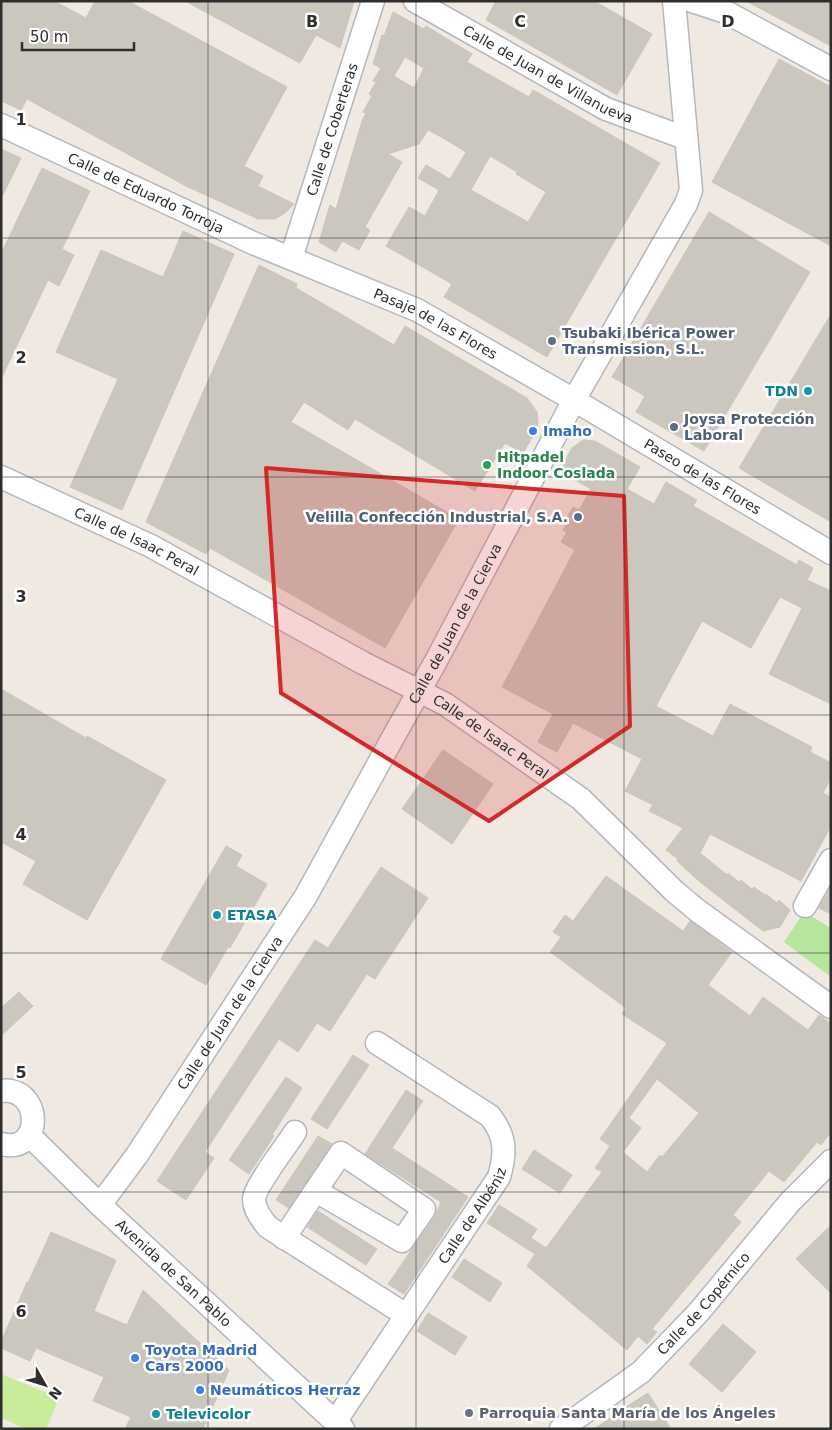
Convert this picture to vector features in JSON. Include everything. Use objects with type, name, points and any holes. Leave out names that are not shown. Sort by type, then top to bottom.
[{"type":"street","name":"Calle de Coberteras","points":[[291,258],[373,1]]},
{"type":"street","name":"Calle de Juan de Villanueva","points":[[415,1],[606,109],[685,138]]},
{"type":"street","name":"Calle de Juan de la Cierva","points":[[100,1206],[137,1155],[306,896],[419,691],[574,400],[686,204],[691,190],[674,1]]},
{"type":"street","points":[[692,1],[726,12],[831,69]]},
{"type":"street","name":"Calle de Eduardo Torroja","points":[[1,125],[291,258]]},
{"type":"street","name":"Pasaje de las Flores","points":[[291,258],[417,310],[574,400]]},
{"type":"street","name":"Paseo de las Flores","points":[[574,400],[831,553]]},
{"type":"street","name":"Calle de Isaac Peral","points":[[1,477],[151,546],[363,663],[445,704],[581,799],[698,911],[831,1007]]},
{"type":"street","points":[[805,906],[831,860]]},
{"type":"street","name":"Calle de Albéniz","points":[[339,1425],[406,1315],[499,1177],[504,1155],[503,1140],[498,1126],[490,1116],[377,1043]]},
{"type":"street","points":[[1,1091],[13,1091],[20,1095],[32,1110],[34,1118],[33,1127],[23,1141],[15,1144],[1,1144]]},
{"type":"street","points":[[295,1132],[260,1186],[254,1200],[259,1217],[268,1227],[284,1238],[406,1315]]},
{"type":"street","name":"Avenida de San Pablo","points":[[29,1135],[100,1206],[339,1425]]},
{"type":"street","points":[[284,1238],[341,1153],[424,1209],[402,1242],[316,1191]]},
{"type":"street","name":"Calle de Copérnico","points":[[561,1429],[641,1372],[698,1313],[790,1202],[831,1161]]},
{"type":"highlighted area","points":[[266,468],[624,496],[630,726],[489,821],[281,693]]},
{"type":"green space","points":[[804,912],[831,928],[831,977],[784,942]]},
{"type":"green space","points":[[1,1374],[59,1398],[46,1429],[27,1429],[1,1418]]},
{"type":"building","points":[[1,1],[54,1],[86,18],[95,1],[128,1],[287,87],[244,166],[263,176],[258,186],[294,204],[275,219],[258,219],[186,186],[27,99],[21,110],[1,101]]},
{"type":"building","points":[[185,1],[354,1],[340,48],[316,35],[300,63]]},
{"type":"building","points":[[496,1],[594,1],[652,34],[617,95],[486,20]]},
{"type":"building","points":[[746,1],[831,1],[831,46]]},
{"type":"building","points":[[393,12],[424,29],[426,26],[472,54],[467,62],[529,97],[533,90],[660,163],[547,357],[444,297],[452,284],[386,246],[409,207],[425,216],[439,190],[418,178],[426,165],[450,179],[466,152],[428,130],[419,144],[388,154],[402,162],[365,227],[370,230],[359,250],[342,241],[336,252],[319,242],[330,205],[336,209],[366,113],[363,112],[372,96],[369,94],[376,82],[373,81],[381,68],[373,64],[382,35],[384,36]],"holes":[[[405,57],[424,68],[414,88],[394,76]],[[490,156],[546,192],[528,222],[471,190]]]},
{"type":"building","points":[[779,59],[831,87],[831,246],[712,182]]},
{"type":"building","points":[[1,149],[21,158],[1,199]]},
{"type":"building","points":[[42,168],[90,191],[62,249],[74,255],[59,286],[48,280],[1,379],[1,254]]},
{"type":"building","points":[[709,212],[810,272],[704,451],[636,412],[645,396],[612,377]]},
{"type":"building","points":[[183,231],[234,254],[122,510],[70,487],[118,379],[56,352],[101,250],[163,277]]},
{"type":"building","points":[[259,265],[297,284],[296,288],[394,345],[405,326],[527,398],[537,412],[538,423],[536,431],[523,453],[505,443],[475,491],[355,419],[348,430],[304,402],[291,422],[459,519],[385,648],[210,548],[206,554],[146,522]]},
{"type":"building","name":"TDN","points":[[831,314],[831,522],[739,468]]},
{"type":"building","points":[[583,440],[595,441],[640,467],[627,489],[654,504],[666,482],[697,500],[693,506],[797,565],[799,560],[813,568],[807,580],[831,591],[831,704],[769,674],[802,608],[780,597],[751,648],[702,621],[656,706],[713,736],[730,704],[812,747],[810,752],[831,763],[831,778],[823,793],[831,797],[831,826],[801,881],[710,834],[700,853],[727,875],[728,873],[739,882],[741,880],[752,889],[754,887],[777,903],[779,900],[790,910],[780,927],[763,931],[700,882],[677,861],[678,859],[666,850],[683,828],[649,811],[653,805],[625,791],[642,759],[573,723],[557,752],[538,742],[553,714],[502,687],[575,550],[561,542],[567,532],[563,530],[566,524],[564,523],[573,507],[579,510],[591,489],[559,471],[572,448]]},
{"type":"building","points":[[1,689],[86,738],[87,736],[166,780],[87,920],[23,884],[36,861],[1,842]]},
{"type":"building","points":[[443,750],[493,784],[452,844],[402,809]]},
{"type":"building","name":"ETASA","points":[[226,846],[242,855],[236,866],[267,884],[206,985],[161,959]]},
{"type":"building","points":[[381,867],[428,898],[375,979],[367,974],[330,1031],[317,1023],[298,1052],[279,1039],[205,1152],[214,1158],[186,1200],[157,1181],[315,940],[328,948]]},
{"type":"building","points":[[606,876],[683,931],[690,921],[732,952],[708,985],[750,1016],[763,997],[808,1030],[819,1015],[831,1024],[831,1132],[821,1145],[817,1142],[784,1182],[769,1171],[733,1215],[741,1222],[652,1329],[657,1332],[647,1344],[638,1336],[627,1350],[527,1266],[535,1254],[487,1223],[499,1205],[537,1229],[531,1238],[546,1248],[602,1172],[595,1168],[610,1146],[600,1139],[667,1043],[622,1014],[626,1008],[550,952],[561,937],[553,932],[565,915],[573,921]],"holes":[[[657,1079],[699,1113],[647,1172],[623,1152],[641,1128],[629,1118]]]},
{"type":"building","points":[[831,887],[831,914],[819,908]]},
{"type":"building","points":[[19,992],[33,1006],[1,1036],[1,1008]]},
{"type":"building","points":[[353,1055],[369,1065],[327,1129],[311,1119]]},
{"type":"building","points":[[286,1077],[302,1088],[249,1174],[229,1160]]},
{"type":"building","points":[[406,1090],[423,1101],[392,1148],[468,1197],[404,1294],[388,1284],[435,1216],[441,1202],[365,1154]]},
{"type":"building","points":[[318,1136],[332,1144],[289,1208],[276,1200]]},
{"type":"building","points":[[534,1150],[572,1175],[560,1193],[522,1169]]},
{"type":"building","points":[[318,1211],[377,1249],[366,1265],[307,1227]]},
{"type":"building","points":[[831,1225],[831,1293],[796,1259]]},
{"type":"building","points":[[51,1232],[116,1260],[94,1311],[127,1325],[143,1290],[229,1370],[203,1429],[125,1429],[131,1417],[93,1401],[104,1377],[36,1348],[30,1361],[1,1348],[1,1342]]},
{"type":"building","points":[[464,1259],[502,1283],[490,1302],[452,1277]]},
{"type":"building","points":[[428,1313],[467,1337],[455,1355],[417,1331]]},
{"type":"building","points":[[723,1324],[756,1352],[722,1392],[689,1364]]},
{"type":"building","points":[[648,1393],[671,1429],[594,1429],[629,1405]]},
{"type":"place","name":"Tsubaki Ibérica Power Transmission, S.L.","points":[[552,341]]},
{"type":"place","name":"TDN","points":[[808,391]]},
{"type":"place","name":"Joysa Protección Laboral","points":[[674,427]]},
{"type":"place","name":"Imaho","points":[[533,431]]},
{"type":"place","name":"Hitpadel Indoor Coslada","points":[[487,465]]},
{"type":"place","name":"Velilla Confección Industrial, S.A.","points":[[578,517]]},
{"type":"place","name":"ETASA","points":[[217,915]]},
{"type":"place","name":"Toyota Madrid Cars 2000","points":[[135,1358]]},
{"type":"place","name":"Neumáticos Herraz","points":[[200,1390]]},
{"type":"place","name":"Parroquia Santa María de los Ángeles","points":[[469,1413]]},
{"type":"place","name":"Televicolor","points":[[156,1414]]}]
